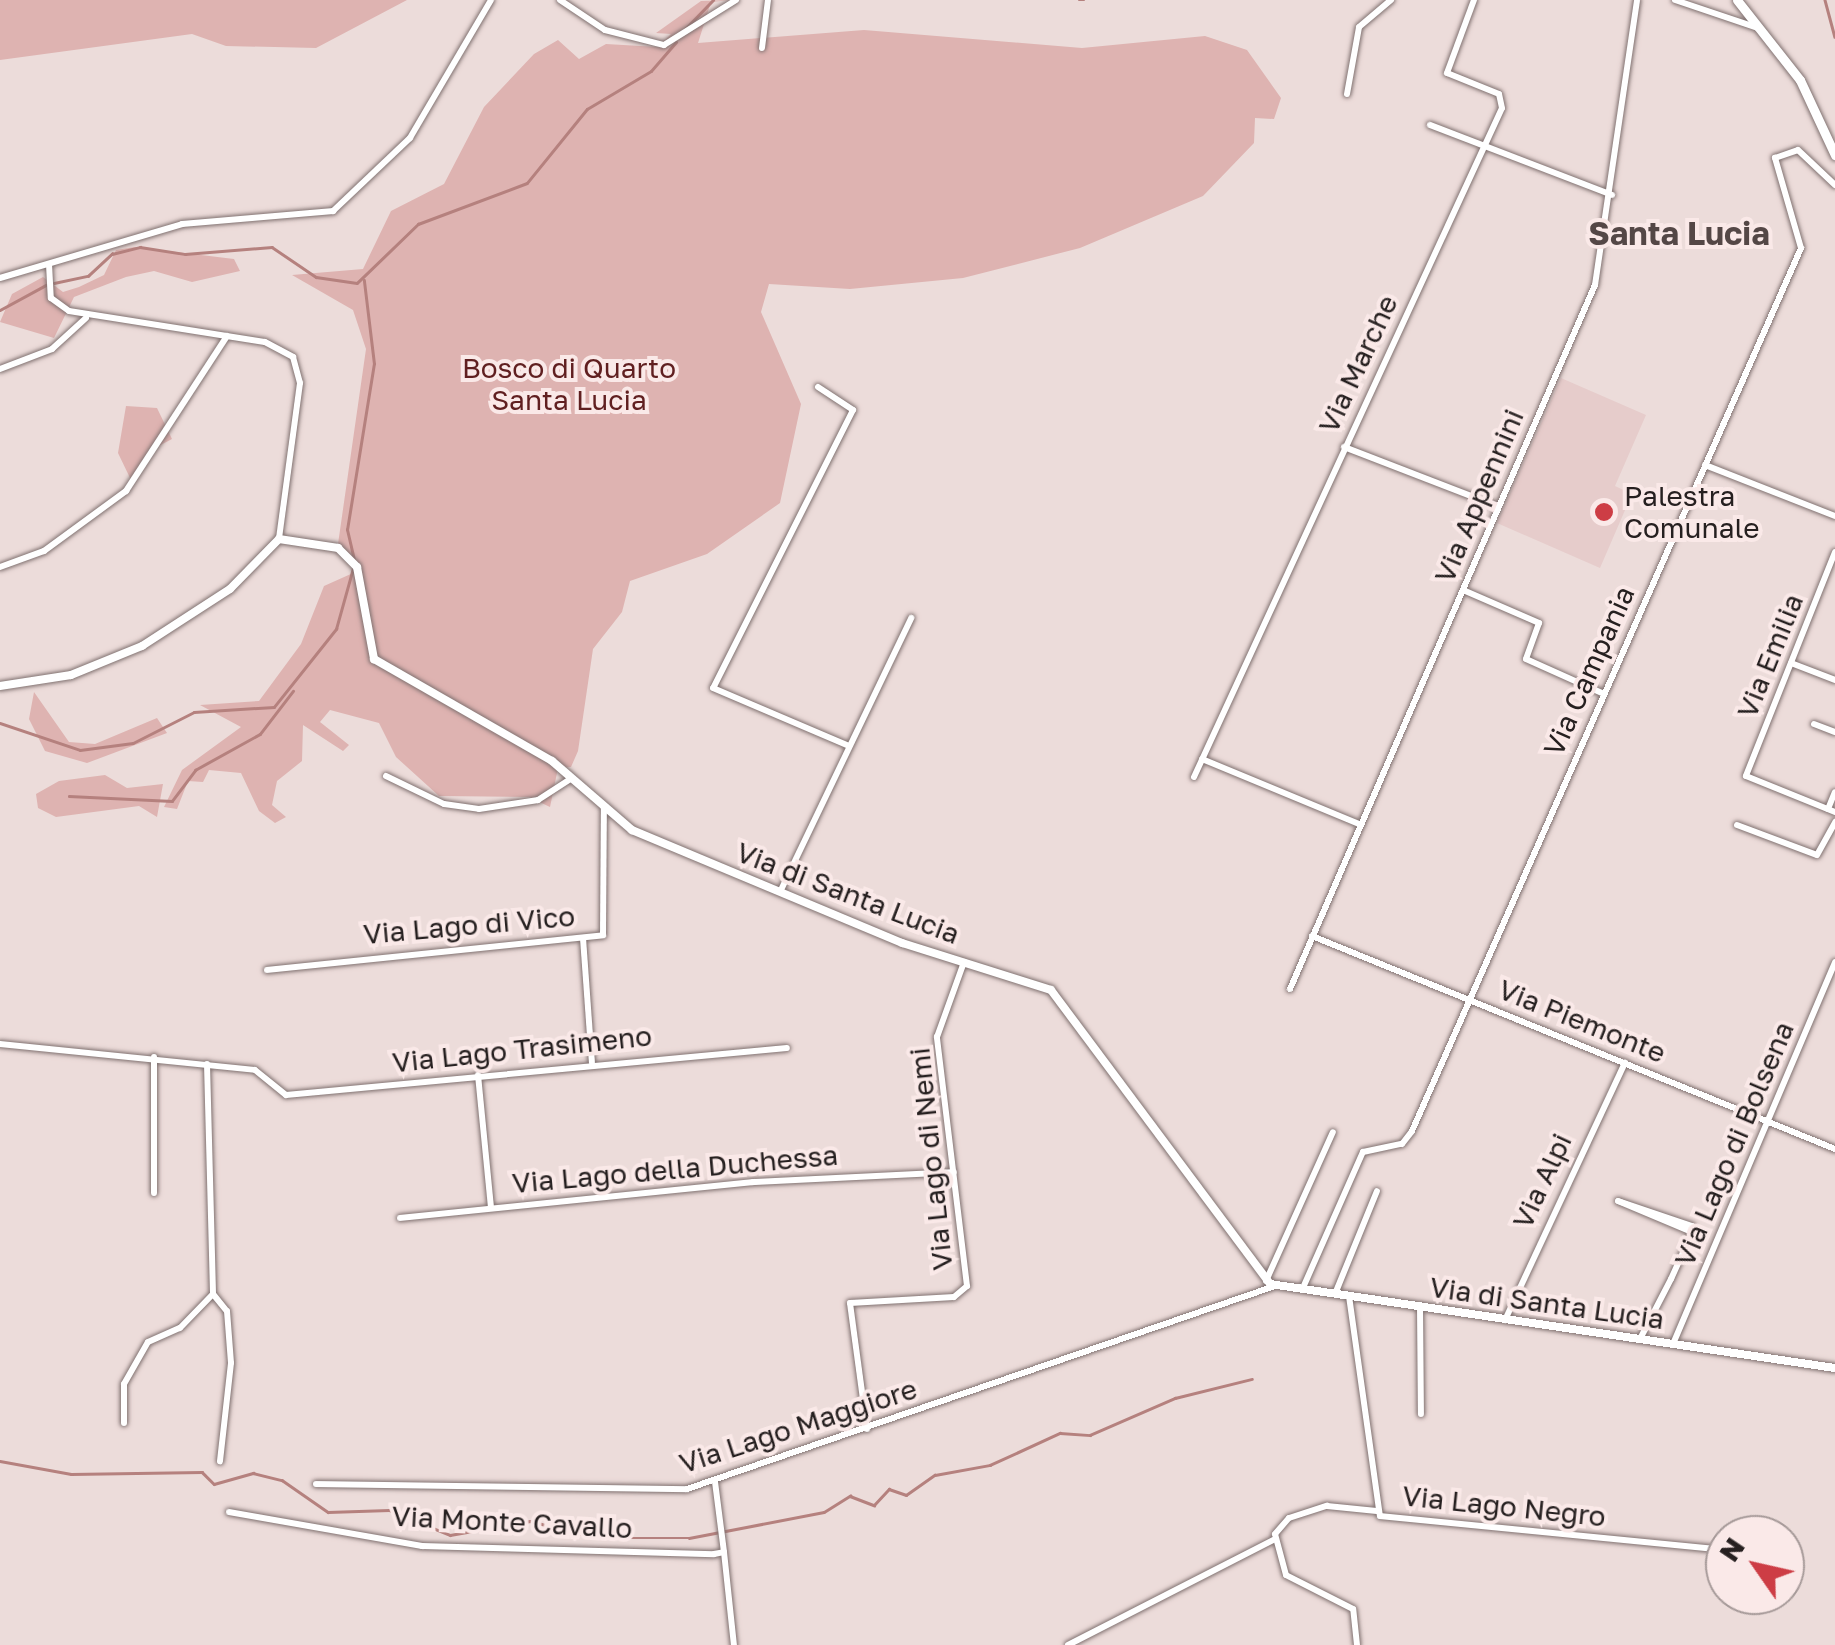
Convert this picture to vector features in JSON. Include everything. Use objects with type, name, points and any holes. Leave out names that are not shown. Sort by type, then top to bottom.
[{"type":"main road","points":[[1740,4],[1804,86],[1835,156]]},
{"type":"street","points":[[0,278],[49,268],[182,224],[306,220],[339,208],[410,138],[491,0]]},
{"type":"street","points":[[560,0],[611,33],[673,40],[736,0]]},
{"type":"street","points":[[762,48],[768,0]]},
{"type":"street","points":[[1347,94],[1359,27],[1391,0]]},
{"type":"street","name":"Via Marche","points":[[1194,777],[1503,98],[1447,72],[1474,0]]},
{"type":"street","name":"Via Appennini","points":[[1290,989],[1497,506],[1598,286],[1637,0]]},
{"type":"street","points":[[1674,0],[1724,21],[1758,28]]},
{"type":"street","points":[[1724,21],[1740,4]]},
{"type":"street","points":[[1430,125],[1612,195]]},
{"type":"street","name":"Via Campania","points":[[1302,1290],[1364,1152],[1410,1134],[1802,244],[1776,158],[1798,150],[1835,185]]},
{"type":"street","points":[[0,686],[71,675],[142,646],[230,589],[279,539],[298,369],[277,347],[227,336],[88,318],[56,306],[48,289],[49,268]]},
{"type":"street","points":[[0,369],[52,349],[88,318]]},
{"type":"street","points":[[0,567],[44,550],[128,489],[227,336]]},
{"type":"street","points":[[818,386],[854,410],[713,688],[848,746]]},
{"type":"street","points":[[1344,447],[1497,506]]},
{"type":"street","points":[[1705,464],[1835,516]]},
{"type":"street","name":"Via di Santa Lucia","points":[[279,539],[301,537],[354,558],[374,659],[572,777],[637,833],[780,892],[1056,994],[1270,1284],[1835,1368]]},
{"type":"street","name":"Via Emilia","points":[[1832,810],[1746,776],[1835,552]]},
{"type":"street","points":[[1463,590],[1539,624],[1526,659],[1604,694]]},
{"type":"street","points":[[780,892],[911,618]]},
{"type":"street","points":[[1791,663],[1834,677]]},
{"type":"street","points":[[1814,724],[1835,732]]},
{"type":"street","points":[[1202,759],[1359,824]]},
{"type":"street","points":[[386,776],[471,808],[542,798],[572,777]]},
{"type":"street","points":[[1832,810],[1835,792]]},
{"type":"street","name":"Via Lago di Vico","points":[[268,970],[582,938],[610,927],[604,805]]},
{"type":"street","points":[[1737,824],[1816,855],[1835,822]]},
{"type":"street","name":"Via Piemonte","points":[[1312,936],[1835,1148]]},
{"type":"street","points":[[582,938],[592,1063]]},
{"type":"street","name":"Via Lago di Nemi","points":[[867,1428],[850,1303],[964,1292],[937,1037],[964,962]]},
{"type":"street","name":"Via Lago di Bolsena","points":[[1674,1344],[1835,962]]},
{"type":"street","name":"Via Lago Trasimeno","points":[[0,1044],[207,1064],[268,1080],[286,1095],[592,1063],[788,1048]]},
{"type":"street","points":[[154,1057],[154,1193]]},
{"type":"street","name":"Via Alpi","points":[[1505,1320],[1625,1062]]},
{"type":"street","points":[[207,1064],[213,1294],[228,1311],[230,1363],[220,1462]]},
{"type":"street","points":[[478,1075],[491,1207]]},
{"type":"street","points":[[1270,1284],[1333,1132]]},
{"type":"street","name":"Via Lago della Duchessa","points":[[400,1218],[491,1207],[954,1172]]},
{"type":"street","points":[[1336,1294],[1378,1191]]},
{"type":"street","points":[[1618,1201],[1686,1221],[1692,1232],[1621,1208],[1618,1201]]},
{"type":"street","points":[[1640,1339],[1692,1232]]},
{"type":"street","name":"Via Lago Maggiore","points":[[316,1484],[670,1490],[715,1482],[1270,1284]]},
{"type":"street","points":[[124,1423],[124,1384],[148,1342],[180,1328],[213,1294]]},
{"type":"street","name":"Via Lago Negro","points":[[1349,1296],[1378,1511],[1705,1548]]},
{"type":"street","points":[[1420,1307],[1421,1414]]},
{"type":"street","points":[[715,1482],[734,1645]]},
{"type":"street","points":[[1068,1645],[1275,1539],[1286,1519],[1314,1509],[1378,1511]]},
{"type":"street","name":"Via Monte Cavallo","points":[[230,1512],[422,1546],[724,1552]]},
{"type":"street","points":[[1275,1539],[1286,1575],[1353,1609],[1356,1645]]},
{"type":"shaded area","points":[[1561,378],[1646,415],[1615,486],[1632,494],[1600,568],[1497,523]]},
{"type":"green space","points":[[0,0],[407,0],[316,48],[226,46],[192,34],[0,60]]},
{"type":"green space","name":"Bosco di Quarto Santa Lucia","points":[[731,0],[711,2],[698,43],[864,30],[1082,48],[1205,36],[1247,50],[1281,98],[1274,119],[1255,118],[1254,143],[1203,196],[1080,248],[963,278],[850,289],[769,284],[761,312],[801,404],[780,503],[707,554],[630,581],[622,612],[593,649],[578,751],[571,767],[558,768],[550,807],[529,797],[439,796],[396,757],[379,723],[330,710],[320,722],[349,745],[343,751],[303,725],[302,761],[277,781],[272,805],[286,817],[275,823],[259,811],[241,773],[209,770],[203,782],[188,781],[177,809],[164,807],[182,770],[241,727],[200,705],[259,701],[301,644],[324,586],[362,569],[338,544],[366,349],[353,310],[292,275],[363,269],[391,211],[444,184],[484,107],[534,54],[558,40],[579,59],[606,44],[658,47],[671,34],[656,33],[701,1]]},
{"type":"green space","points":[[135,247],[234,259],[240,271],[192,282],[154,271],[126,277],[74,297],[54,338],[0,322],[12,294],[43,277],[63,292],[79,287],[104,275],[116,250]]},
{"type":"green space","points":[[126,406],[157,408],[172,439],[151,450],[131,480],[118,453]]},
{"type":"green space","points":[[34,692],[69,742],[95,744],[157,718],[167,733],[87,763],[45,751],[29,719]]},
{"type":"green space","points":[[105,775],[127,788],[163,784],[157,817],[139,806],[56,817],[38,808],[36,794],[59,781]]},
{"type":"waterway","points":[[683,31],[713,0]]},
{"type":"waterway","points":[[1079,0],[1084,0]]},
{"type":"waterway","points":[[1825,0],[1835,37]]},
{"type":"waterway","points":[[54,283],[88,276],[112,254],[140,247],[185,254],[272,247],[316,277],[357,283],[418,224],[527,183],[587,109],[651,71],[676,42]]},
{"type":"waterway","points":[[354,560],[347,530],[374,364],[364,281]]},
{"type":"waterway","points":[[0,310],[46,285]]},
{"type":"waterway","points":[[0,723],[80,750],[133,743],[194,712],[274,707],[336,629],[353,568]]},
{"type":"waterway","points":[[69,796],[172,801],[195,770],[260,734],[293,691]]},
{"type":"waterway","points":[[0,1461],[71,1474],[202,1472],[214,1484],[253,1473],[282,1480],[328,1512],[389,1510],[450,1535],[530,1521],[596,1538],[689,1538],[824,1512],[850,1496],[874,1505],[889,1489],[906,1495],[935,1475],[990,1465],[1060,1433],[1090,1435],[1175,1398],[1252,1379]]},
{"type":"place","name":"Palestra Comunale","points":[[1604,512]]},
{"type":"district","name":"Santa Lucia","points":[[1679,233]]}]
